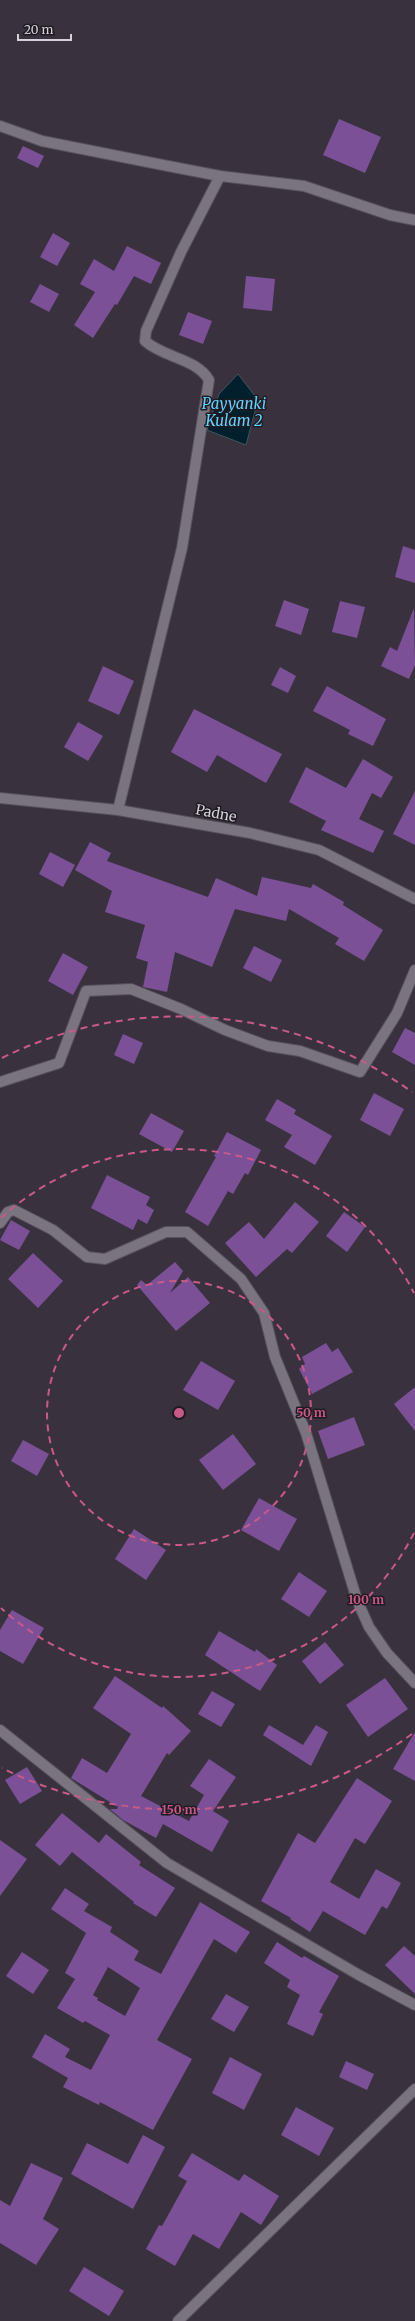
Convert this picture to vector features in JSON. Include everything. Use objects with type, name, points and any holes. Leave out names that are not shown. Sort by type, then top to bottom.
[{"type":"street","points":[[0,126],[42,141],[220,176],[304,186],[390,215],[415,220]]},
{"type":"street","points":[[118,810],[182,548],[209,380],[205,373],[194,365],[155,350],[145,341],[146,331],[181,252],[220,176]]},
{"type":"street","name":"Padne","points":[[0,798],[118,810],[250,833],[319,850],[415,899]]},
{"type":"street","points":[[0,1082],[59,1063],[86,991],[131,989],[254,1041],[268,1046],[300,1051],[360,1072],[397,1013],[415,970]]},
{"type":"street","points":[[0,1223],[8,1212],[14,1210],[53,1230],[87,1257],[104,1259],[166,1232],[187,1232],[241,1279],[264,1312],[275,1357],[317,1468],[357,1600],[369,1627],[387,1653],[415,1683]]},
{"type":"street","points":[[0,1730],[166,1863],[359,1975],[415,2004]]},
{"type":"street","points":[[178,2321],[415,2089]]},
{"type":"water","name":"Payyanki Kulam 2","points":[[238,374],[258,400],[246,445],[207,430],[219,394]]},
{"type":"building","points":[[339,119],[381,137],[365,173],[323,155]]},
{"type":"building","points":[[23,146],[44,156],[38,168],[17,158]]},
{"type":"building","points":[[53,233],[70,243],[57,266],[40,257]]},
{"type":"building","points":[[127,246],[161,263],[151,284],[134,276],[117,305],[115,304],[93,338],[74,325],[95,292],[80,284],[94,259],[114,271]]},
{"type":"building","points":[[246,276],[275,279],[272,311],[243,308]]},
{"type":"building","points":[[40,284],[59,294],[49,312],[30,302]]},
{"type":"building","points":[[188,312],[212,321],[203,344],[179,335]]},
{"type":"building","points":[[403,546],[415,550],[415,583],[395,577]]},
{"type":"building","points":[[284,600],[309,609],[301,635],[275,626]]},
{"type":"building","points":[[340,601],[365,607],[357,638],[332,632]]},
{"type":"building","points":[[414,608],[415,665],[409,679],[381,666],[390,647],[397,651]]},
{"type":"building","points":[[103,666],[134,681],[119,715],[88,701]]},
{"type":"building","points":[[280,667],[296,676],[288,693],[271,685]]},
{"type":"building","points":[[327,686],[386,719],[373,746],[348,734],[350,730],[313,711]]},
{"type":"building","points":[[194,709],[282,754],[266,783],[217,755],[207,772],[171,752]]},
{"type":"building","points":[[78,722],[103,736],[88,761],[64,747]]},
{"type":"building","points":[[363,759],[393,777],[381,798],[372,793],[359,819],[384,831],[373,853],[321,830],[326,821],[289,802],[306,767],[346,788]]},
{"type":"building","points":[[415,791],[415,845],[393,834]]},
{"type":"building","points":[[90,842],[111,853],[107,861],[208,897],[216,878],[257,896],[262,877],[311,888],[313,884],[344,902],[343,905],[383,930],[364,961],[335,944],[339,938],[289,909],[286,921],[235,909],[212,967],[175,952],[167,992],[143,987],[148,962],[136,958],[145,925],[105,912],[112,891],[75,870]]},
{"type":"building","points":[[50,852],[75,865],[63,887],[39,874]]},
{"type":"building","points":[[254,946],[282,960],[271,982],[243,968]]},
{"type":"building","points":[[63,953],[88,967],[73,995],[48,981]]},
{"type":"building","points":[[405,1028],[415,1033],[415,1065],[392,1052]]},
{"type":"building","points":[[123,1034],[143,1043],[134,1064],[114,1055]]},
{"type":"building","points":[[374,1093],[404,1109],[390,1136],[360,1120]]},
{"type":"building","points":[[277,1099],[296,1110],[294,1114],[332,1136],[315,1165],[284,1147],[292,1135],[265,1120]]},
{"type":"building","points":[[151,1113],[184,1131],[172,1152],[139,1134]]},
{"type":"building","points":[[227,1132],[261,1150],[248,1175],[245,1173],[233,1194],[228,1191],[208,1226],[185,1212],[216,1157],[214,1156]]},
{"type":"building","points":[[107,1175],[150,1197],[146,1205],[154,1210],[147,1224],[138,1219],[133,1230],[91,1208]]},
{"type":"building","points":[[295,1202],[319,1222],[292,1253],[287,1249],[256,1277],[225,1243],[249,1222],[264,1239]]},
{"type":"building","points":[[344,1212],[365,1227],[347,1252],[326,1236]]},
{"type":"building","points":[[11,1220],[30,1231],[19,1250],[0,1240]]},
{"type":"building","points":[[33,1253],[63,1281],[38,1308],[8,1279]]},
{"type":"building","points":[[175,1262],[183,1271],[170,1293],[188,1277],[210,1303],[176,1331],[137,1285],[141,1280],[147,1285]]},
{"type":"building","points":[[326,1343],[332,1352],[338,1348],[353,1372],[312,1394],[299,1369],[305,1364],[302,1357]]},
{"type":"building","points":[[201,1361],[235,1381],[218,1410],[183,1390]]},
{"type":"building","points":[[415,1387],[415,1431],[394,1404]]},
{"type":"building","points":[[354,1417],[365,1445],[328,1459],[318,1431]]},
{"type":"building","points":[[233,1434],[256,1464],[223,1490],[199,1460]]},
{"type":"building","points":[[23,1440],[49,1454],[37,1476],[11,1461]]},
{"type":"building","points":[[259,1498],[297,1519],[279,1551],[241,1530]]},
{"type":"building","points":[[134,1529],[166,1550],[146,1580],[115,1559]]},
{"type":"building","points":[[299,1572],[327,1591],[309,1617],[281,1599]]},
{"type":"building","points":[[12,1610],[44,1628],[23,1664],[0,1651],[0,1630]]},
{"type":"building","points":[[219,1631],[255,1652],[256,1649],[277,1665],[260,1691],[205,1655]]},
{"type":"building","points":[[325,1642],[344,1665],[320,1684],[302,1661]]},
{"type":"building","points":[[115,1676],[162,1708],[163,1706],[191,1731],[169,1755],[167,1753],[141,1796],[189,1821],[204,1795],[190,1786],[209,1759],[236,1777],[213,1811],[229,1821],[212,1852],[163,1824],[156,1838],[123,1820],[110,1809],[117,1809],[118,1807],[71,1778],[82,1758],[107,1773],[131,1734],[93,1708]]},
{"type":"building","points":[[385,1678],[408,1709],[368,1737],[346,1705]]},
{"type":"building","points":[[212,1691],[235,1704],[221,1727],[198,1714]]},
{"type":"building","points":[[269,1725],[303,1745],[316,1725],[328,1732],[311,1766],[263,1735]]},
{"type":"building","points":[[415,1732],[415,1781],[393,1769]]},
{"type":"building","points":[[27,1767],[42,1791],[20,1804],[5,1780]]},
{"type":"building","points":[[357,1778],[392,1801],[365,1844],[355,1838],[330,1882],[359,1899],[376,1869],[401,1883],[387,1909],[382,1906],[365,1935],[323,1911],[310,1932],[290,1919],[291,1918],[261,1901],[298,1833],[315,1843]]},
{"type":"building","points":[[62,1813],[99,1843],[106,1834],[141,1862],[139,1865],[175,1888],[156,1917],[133,1903],[134,1902],[72,1852],[60,1866],[35,1845]]},
{"type":"building","points":[[0,1840],[27,1859],[0,1896]]},
{"type":"building","points":[[65,1888],[89,1904],[84,1911],[112,1927],[110,1932],[139,1951],[134,1960],[161,1974],[200,1902],[250,1932],[236,1953],[214,1939],[157,2040],[192,2059],[153,2130],[100,2102],[99,2105],[63,2087],[68,2078],[32,2057],[45,2034],[70,2049],[65,2057],[91,2070],[110,2035],[85,2021],[83,2023],[57,2008],[75,1979],[65,1973],[86,1933],[51,1909]],"holes":[[[108,1967],[140,1988],[125,2016],[97,2000],[98,1998],[93,1995]]]},
{"type":"building","points":[[277,1942],[302,1958],[304,1956],[339,1976],[319,2012],[323,2014],[313,2036],[287,2024],[300,1995],[287,1987],[290,1980],[264,1963]]},
{"type":"building","points":[[404,1946],[415,1956],[415,1994],[385,1965]]},
{"type":"building","points":[[22,1952],[49,1970],[33,1994],[6,1976]]},
{"type":"building","points":[[226,1994],[249,2007],[234,2032],[211,2019]]},
{"type":"building","points":[[230,2057],[262,2074],[244,2110],[212,2093]]},
{"type":"building","points":[[346,2061],[374,2074],[367,2090],[339,2077]]},
{"type":"building","points":[[296,2107],[334,2128],[319,2156],[281,2135]]},
{"type":"building","points":[[143,2135],[165,2147],[133,2209],[71,2174],[87,2143],[128,2164]]},
{"type":"building","points":[[192,2153],[239,2181],[244,2174],[279,2196],[261,2225],[241,2212],[219,2249],[193,2234],[175,2266],[146,2249],[159,2225],[162,2226],[187,2181],[178,2176]]},
{"type":"building","points":[[31,2163],[63,2178],[43,2219],[59,2229],[36,2265],[0,2243],[0,2200],[10,2206]]},
{"type":"building","points":[[84,2267],[124,2291],[109,2316],[69,2291]]}]
